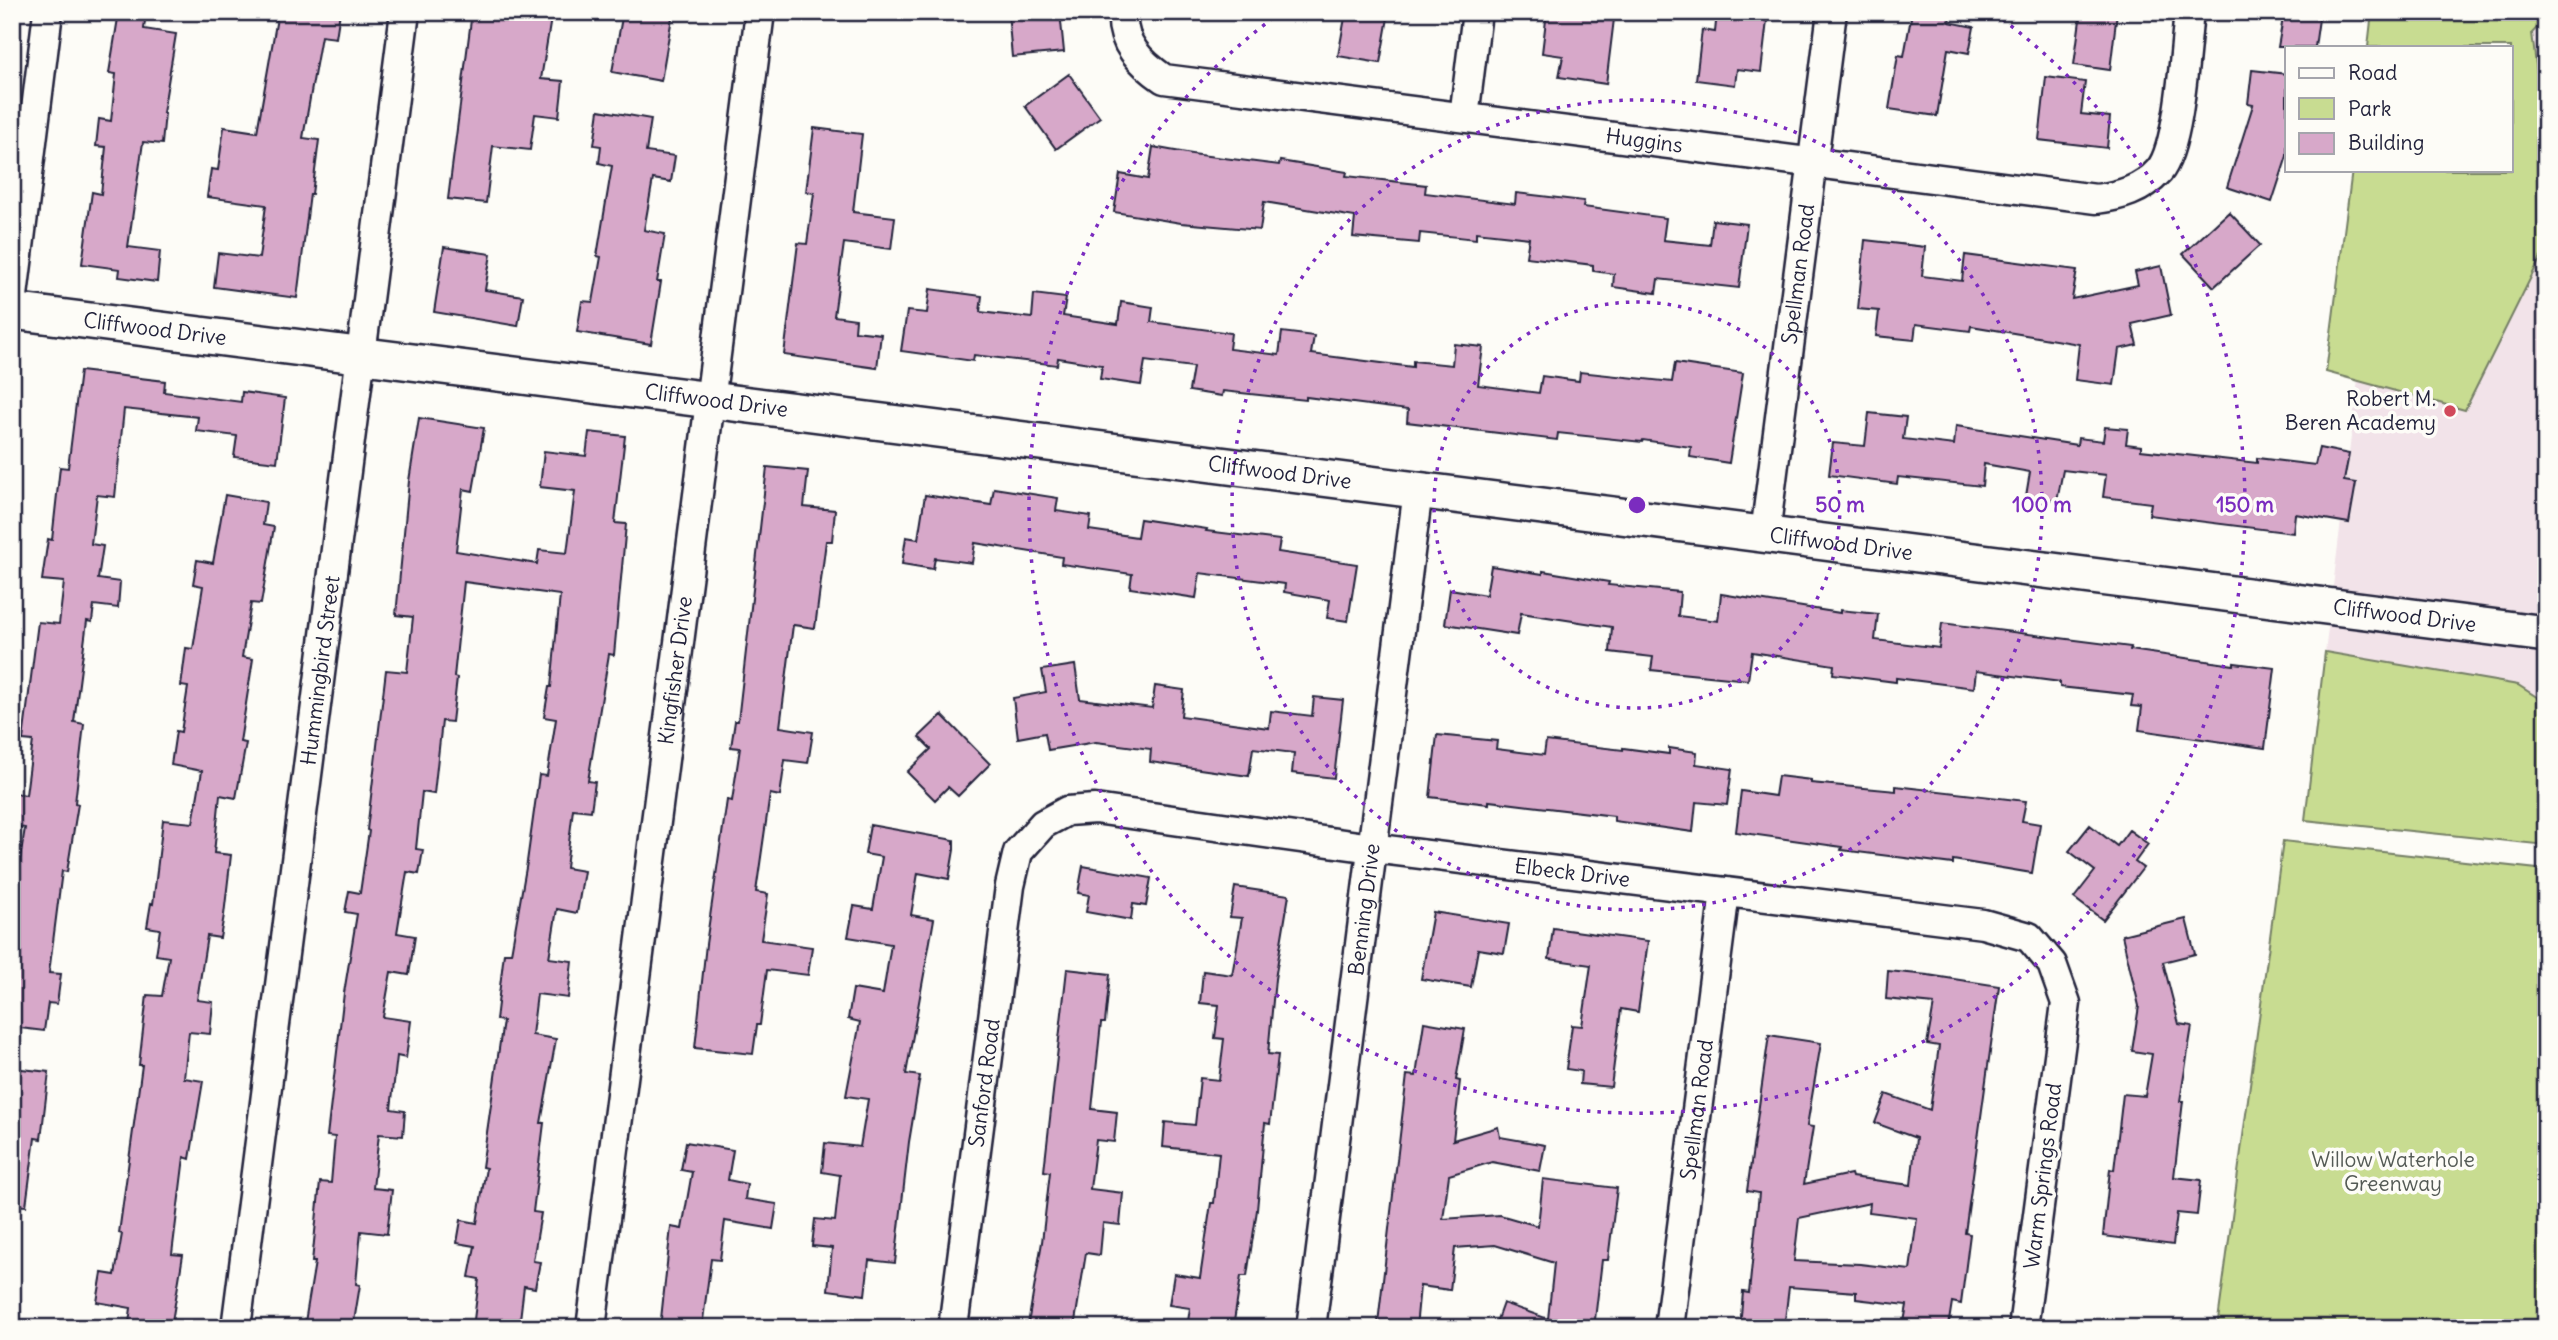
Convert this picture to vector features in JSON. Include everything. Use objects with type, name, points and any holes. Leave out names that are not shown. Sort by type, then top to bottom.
[{"type":"street","points":[[12,304],[48,12]]},
{"type":"street","name":"Hummingbird Street","points":[[236,1328],[405,12]]},
{"type":"street","name":"Kingfisher Drive","points":[[591,1328],[760,12]]},
{"type":"street","name":"Huggins","points":[[1123,12],[1122,21],[1131,49],[1143,65],[1164,79],[2096,199],[2118,196],[2140,187],[2160,170],[2169,152],[2189,12]]},
{"type":"street","points":[[1464,117],[1477,12]]},
{"type":"street","name":"Spellman Road","points":[[1765,534],[1832,12]]},
{"type":"street","name":"Cliffwood Drive","points":[[12,311],[2546,634]]},
{"type":"street","name":"Benning Drive","points":[[1311,1328],[1418,490]]},
{"type":"street","name":"Elbeck Drive","points":[[1026,842],[1043,824],[1067,811],[1096,809],[1372,848],[1983,924],[2029,937],[2052,964],[2066,1003],[2063,1024]]},
{"type":"street","name":"Sanford Road","points":[[953,1328],[1010,886],[1018,852],[1026,842]]},
{"type":"street","name":"Spellman Road","points":[[1669,1328],[1725,892]]},
{"type":"street","name":"Warm Springs Road","points":[[2023,1328],[2063,1024]]},
{"type":"shaded area","name":"Robert M. Beren Academy","points":[[2546,12],[2546,846],[2305,820],[2383,172],[2512,172],[2512,46]]},
{"type":"green space","points":[[2372,12],[2546,12],[2546,18],[2532,33],[2546,145],[2546,247],[2465,410],[2326,372],[2352,172],[2512,172],[2512,46],[2368,46]]},
{"type":"green space","points":[[2325,652],[2518,685],[2546,703],[2546,845],[2305,820]]},
{"type":"green space","name":"Willow Waterhole Greenway","points":[[2283,841],[2546,870],[2546,1328],[2217,1328]]},
{"type":"building","points":[[119,12],[146,12],[144,29],[176,34],[163,113],[162,144],[143,142],[128,247],[160,251],[157,282],[119,277],[120,269],[82,264],[92,192],[101,194],[106,147],[96,146],[99,119],[111,121],[116,74],[109,73]]},
{"type":"building","points":[[278,12],[340,12],[336,38],[321,36],[303,138],[319,140],[297,298],[214,287],[218,253],[259,258],[266,205],[207,197],[211,169],[218,170],[224,127],[257,132]]},
{"type":"building","points":[[472,12],[552,12],[541,79],[563,81],[559,117],[535,114],[530,150],[493,146],[486,203],[448,199]]},
{"type":"building","points":[[623,12],[673,12],[661,81],[612,72]]},
{"type":"building","points":[[1008,12],[1060,12],[1064,52],[1012,57]]},
{"type":"building","points":[[1346,12],[1389,12],[1380,63],[1338,56]]},
{"type":"building","points":[[1547,12],[1614,19],[1606,84],[1559,77],[1563,56],[1542,53]]},
{"type":"building","points":[[1717,12],[1768,12],[1761,72],[1737,69],[1735,85],[1696,80],[1702,30],[1715,32]]},
{"type":"building","points":[[1912,12],[1951,12],[1949,22],[1974,27],[1969,53],[1948,49],[1937,116],[1889,109],[1898,55],[1904,56]]},
{"type":"building","points":[[2081,12],[2117,12],[2110,70],[2074,65]]},
{"type":"building","points":[[2284,12],[2320,12],[2315,46],[2278,47]]},
{"type":"building","points":[[2252,70],[2285,74],[2285,162],[2272,202],[2227,187],[2253,105],[2248,104]]},
{"type":"building","points":[[1069,74],[1100,117],[1056,149],[1025,106]]},
{"type":"building","points":[[2046,77],[2085,82],[2081,114],[2110,117],[2107,148],[2039,140]]},
{"type":"building","points":[[599,110],[651,119],[646,152],[675,156],[671,182],[653,179],[644,230],[665,234],[651,344],[577,332],[582,301],[593,302],[601,257],[597,256],[612,166],[599,163],[601,146],[594,145]]},
{"type":"building","points":[[814,128],[862,134],[853,212],[895,217],[891,249],[844,243],[834,316],[856,319],[855,331],[881,334],[877,368],[784,355],[798,243],[807,244],[814,193],[806,192]]},
{"type":"building","points":[[1153,147],[1279,165],[1280,161],[1347,172],[1346,176],[1426,185],[1425,193],[1515,204],[1516,193],[1584,201],[1583,207],[1666,218],[1663,240],[1710,245],[1713,220],[1747,224],[1739,288],[1658,279],[1656,293],[1613,287],[1614,274],[1593,271],[1593,265],[1526,257],[1529,238],[1476,232],[1476,239],[1420,233],[1419,243],[1353,237],[1355,217],[1264,202],[1260,230],[1181,223],[1114,212],[1120,174],[1148,179]]},
{"type":"building","points":[[2229,212],[2260,245],[2214,287],[2183,254]]},
{"type":"building","points":[[1865,240],[1925,247],[1922,276],[1962,281],[1965,255],[2077,270],[2072,299],[2138,285],[2135,272],[2161,266],[2171,315],[2132,324],[2137,345],[2119,349],[2114,385],[2075,380],[2079,344],[1971,326],[1970,331],[1916,324],[1914,340],[1876,336],[1879,311],[1858,309]]},
{"type":"building","points":[[444,247],[491,254],[485,290],[523,296],[518,326],[434,312]]},
{"type":"building","points":[[930,289],[982,296],[980,312],[1032,318],[1034,294],[1066,298],[1063,316],[1118,324],[1121,302],[1153,307],[1151,322],[1231,333],[1229,349],[1279,355],[1282,332],[1314,336],[1311,354],[1413,367],[1413,361],[1452,365],[1454,344],[1483,347],[1478,385],[1539,393],[1542,376],[1579,381],[1580,372],[1672,382],[1675,363],[1743,373],[1729,463],[1690,457],[1691,447],[1643,440],[1558,433],[1557,440],[1407,422],[1408,410],[1306,397],[1306,400],[1223,391],[1222,396],[1189,391],[1193,367],[1145,361],[1141,385],[1100,379],[1102,365],[1058,358],[1057,365],[974,355],[973,361],[901,351],[907,311],[927,313]]},
{"type":"building","points":[[80,371],[165,381],[164,392],[241,402],[242,392],[285,398],[277,462],[234,457],[237,436],[196,431],[198,417],[124,409],[115,497],[97,495],[91,544],[103,546],[98,579],[120,582],[118,608],[94,605],[92,622],[87,621],[74,722],[84,724],[75,803],[78,804],[67,872],[62,871],[49,973],[61,974],[57,1004],[48,1003],[44,1031],[12,1027],[12,978],[19,922],[12,922],[12,882],[16,883],[25,828],[12,826],[12,806],[14,793],[26,795],[33,741],[23,740],[38,622],[59,624],[64,582],[42,580],[48,539],[52,540],[60,467],[68,468]]},
{"type":"building","points":[[1869,413],[1906,417],[1903,439],[1954,445],[1956,426],[2077,445],[2078,438],[2103,441],[2105,427],[2128,429],[2126,444],[2141,446],[2141,450],[2257,463],[2257,458],[2315,465],[2319,448],[2349,454],[2344,481],[2356,483],[2349,523],[2295,514],[2293,533],[2149,515],[2151,503],[2103,497],[2106,475],[2063,470],[2057,501],[2026,496],[2030,472],[1984,464],[1982,486],[1898,477],[1897,484],[1829,475],[1833,443],[1865,446]]},
{"type":"building","points":[[419,418],[484,428],[473,491],[463,489],[456,551],[537,564],[539,550],[567,553],[575,491],[540,487],[544,451],[586,456],[589,432],[625,436],[615,523],[626,524],[614,655],[609,654],[588,781],[595,782],[591,811],[573,809],[566,868],[584,871],[577,913],[557,909],[549,958],[572,961],[568,998],[537,994],[532,1035],[556,1039],[541,1123],[544,1123],[533,1212],[541,1213],[533,1261],[540,1262],[535,1288],[524,1286],[519,1328],[473,1328],[479,1279],[469,1277],[475,1246],[457,1243],[461,1220],[477,1223],[486,1168],[482,1167],[503,1021],[496,1020],[504,953],[511,953],[539,775],[547,776],[556,719],[544,717],[551,687],[560,595],[464,582],[452,722],[442,721],[434,794],[422,792],[416,849],[423,850],[419,874],[407,872],[397,933],[415,936],[409,975],[391,972],[383,1017],[411,1021],[406,1058],[397,1056],[391,1109],[405,1111],[403,1136],[379,1134],[373,1188],[392,1190],[387,1234],[361,1231],[356,1284],[360,1285],[353,1328],[304,1328],[315,1262],[312,1262],[320,1182],[331,1183],[335,1137],[327,1136],[344,993],[357,914],[345,912],[349,891],[360,893],[386,670],[407,672],[413,617],[396,615],[409,481]]},
{"type":"building","points":[[767,467],[808,471],[804,507],[835,510],[832,541],[826,541],[815,628],[793,625],[780,727],[813,732],[808,763],[785,760],[780,796],[770,794],[756,892],[768,894],[761,940],[812,947],[808,975],[767,970],[760,1025],[757,1025],[753,1054],[695,1048],[706,944],[727,800],[732,801],[740,748],[731,747],[735,721],[738,721]]},
{"type":"building","points":[[994,488],[1058,498],[1056,511],[1091,516],[1089,530],[1137,537],[1140,519],[1280,540],[1278,552],[1357,564],[1348,621],[1327,618],[1330,600],[1284,592],[1285,584],[1200,573],[1196,598],[1130,588],[1132,574],[1061,564],[1062,557],[975,543],[972,563],[935,558],[933,569],[902,564],[906,537],[918,539],[925,495],[991,505]]},
{"type":"building","points":[[225,495],[266,502],[263,525],[274,527],[261,604],[251,603],[242,657],[253,659],[240,742],[246,743],[236,798],[220,795],[214,853],[231,855],[220,938],[207,936],[197,1000],[213,1002],[210,1034],[189,1032],[184,1078],[203,1081],[190,1159],[184,1157],[172,1254],[183,1255],[171,1328],[156,1328],[129,1323],[131,1308],[97,1302],[102,1273],[115,1275],[122,1234],[119,1233],[142,1065],[139,1065],[147,995],[162,996],[169,957],[156,955],[160,929],[147,927],[151,903],[153,904],[163,820],[193,823],[202,771],[171,765],[176,731],[181,732],[188,687],[181,686],[186,648],[193,649],[203,586],[193,584],[197,560],[213,563]]},
{"type":"building","points":[[1491,566],[1543,574],[1543,571],[1609,582],[1608,585],[1680,592],[1678,616],[1718,621],[1721,594],[1840,613],[1840,610],[1878,614],[1875,640],[1939,648],[1942,623],[2131,647],[2130,650],[2234,665],[2275,668],[2265,748],[2139,730],[2142,707],[2131,706],[2133,695],[2060,687],[2060,682],[1976,671],[1974,688],[1896,678],[1896,682],[1833,674],[1834,665],[1752,652],[1748,680],[1651,670],[1653,657],[1610,652],[1612,627],[1521,613],[1517,635],[1445,624],[1450,589],[1486,595]]},
{"type":"building","points":[[1075,665],[1080,699],[1152,708],[1155,686],[1184,690],[1181,716],[1269,728],[1271,711],[1312,716],[1314,697],[1343,700],[1334,778],[1292,773],[1294,753],[1253,748],[1249,776],[1150,762],[1151,749],[1096,742],[1048,750],[1045,733],[1018,738],[1013,698],[1046,692],[1042,670]]},
{"type":"building","points":[[942,715],[990,764],[958,796],[948,787],[935,800],[907,772],[931,749],[919,737]]},
{"type":"building","points":[[1437,735],[1497,741],[1496,749],[1544,755],[1546,741],[1669,754],[1669,748],[1697,752],[1696,764],[1732,769],[1727,805],[1696,802],[1693,832],[1614,821],[1614,816],[1430,797]]},
{"type":"building","points":[[1778,776],[1811,780],[1811,783],[1896,791],[1896,786],[2026,801],[2022,821],[2040,824],[2032,873],[1953,860],[1953,864],[1841,850],[1842,847],[1736,832],[1741,791],[1775,796]]},
{"type":"building","points":[[870,825],[954,840],[954,850],[949,879],[918,873],[911,915],[934,919],[906,1074],[920,1076],[909,1142],[895,1263],[869,1260],[865,1295],[828,1290],[832,1248],[812,1246],[815,1219],[835,1221],[840,1175],[822,1172],[825,1143],[860,1147],[868,1099],[846,1096],[860,1022],[848,1019],[853,989],[883,994],[891,944],[848,937],[854,906],[873,909],[882,857],[865,854]]},
{"type":"building","points":[[2090,825],[2117,846],[2129,830],[2148,844],[2135,862],[2143,868],[2103,920],[2074,898],[2095,871],[2069,851]]},
{"type":"building","points":[[1083,866],[1151,878],[1146,906],[1133,904],[1131,920],[1086,912],[1089,895],[1078,893]]},
{"type":"building","points":[[1235,887],[1289,895],[1275,979],[1268,1054],[1278,1055],[1270,1124],[1265,1123],[1257,1210],[1247,1276],[1241,1276],[1233,1328],[1187,1328],[1190,1308],[1169,1305],[1174,1274],[1200,1278],[1211,1203],[1214,1203],[1219,1153],[1163,1147],[1165,1122],[1195,1125],[1200,1078],[1219,1080],[1224,1039],[1215,1038],[1219,1005],[1200,1003],[1203,971],[1232,975],[1242,918],[1230,917]]},
{"type":"building","points":[[1433,912],[1509,924],[1504,953],[1478,949],[1471,987],[1421,979]]},
{"type":"building","points":[[2186,919],[2195,954],[2163,962],[2179,1024],[2192,1026],[2180,1101],[2183,1101],[2174,1177],[2201,1180],[2197,1215],[2177,1213],[2173,1245],[2103,1236],[2110,1169],[2114,1170],[2123,1094],[2145,1096],[2152,1054],[2132,1051],[2139,1006],[2122,935]]},
{"type":"building","points":[[1553,928],[1648,941],[1638,1012],[1621,1009],[1611,1087],[1580,1084],[1581,1071],[1566,1069],[1572,1025],[1582,1026],[1591,965],[1549,959]]},
{"type":"building","points":[[1067,969],[1110,974],[1105,1023],[1101,1023],[1092,1109],[1117,1112],[1114,1142],[1096,1140],[1090,1189],[1123,1193],[1120,1225],[1103,1223],[1100,1255],[1086,1253],[1074,1328],[1049,1328],[1028,1324],[1042,1242],[1050,1172],[1044,1171]]},
{"type":"building","points":[[1888,971],[1999,986],[1965,1233],[1970,1234],[1961,1304],[1952,1302],[1948,1328],[1903,1328],[1907,1305],[1856,1299],[1856,1292],[1789,1287],[1784,1328],[1740,1328],[1743,1292],[1749,1293],[1759,1193],[1747,1191],[1769,1035],[1821,1043],[1807,1126],[1813,1127],[1804,1184],[1851,1174],[1852,1177],[1911,1185],[1916,1138],[1875,1123],[1886,1094],[1930,1110],[1939,1046],[1927,1044],[1934,1004],[1886,999]],"holes":[[[1870,1203],[1869,1212],[1917,1218],[1910,1270],[1860,1264],[1794,1261],[1799,1218]]]},
{"type":"building","points":[[1424,1022],[1465,1029],[1456,1080],[1460,1081],[1453,1140],[1498,1127],[1500,1137],[1545,1145],[1540,1171],[1492,1162],[1449,1175],[1443,1219],[1500,1215],[1538,1226],[1543,1179],[1617,1188],[1608,1260],[1602,1260],[1594,1328],[1494,1328],[1503,1303],[1548,1319],[1554,1263],[1495,1245],[1455,1248],[1450,1290],[1420,1286],[1416,1328],[1378,1323],[1407,1075],[1416,1076]]},
{"type":"building","points":[[12,1068],[49,1072],[41,1139],[35,1138],[26,1206],[12,1205]]},
{"type":"building","points":[[686,1142],[733,1150],[728,1180],[747,1184],[745,1199],[777,1204],[773,1229],[725,1221],[720,1260],[711,1259],[702,1328],[660,1328],[671,1227],[682,1229],[692,1172],[681,1170]]},
{"type":"place","name":"Robert M. Beren Academy","points":[[2450,411]]}]
